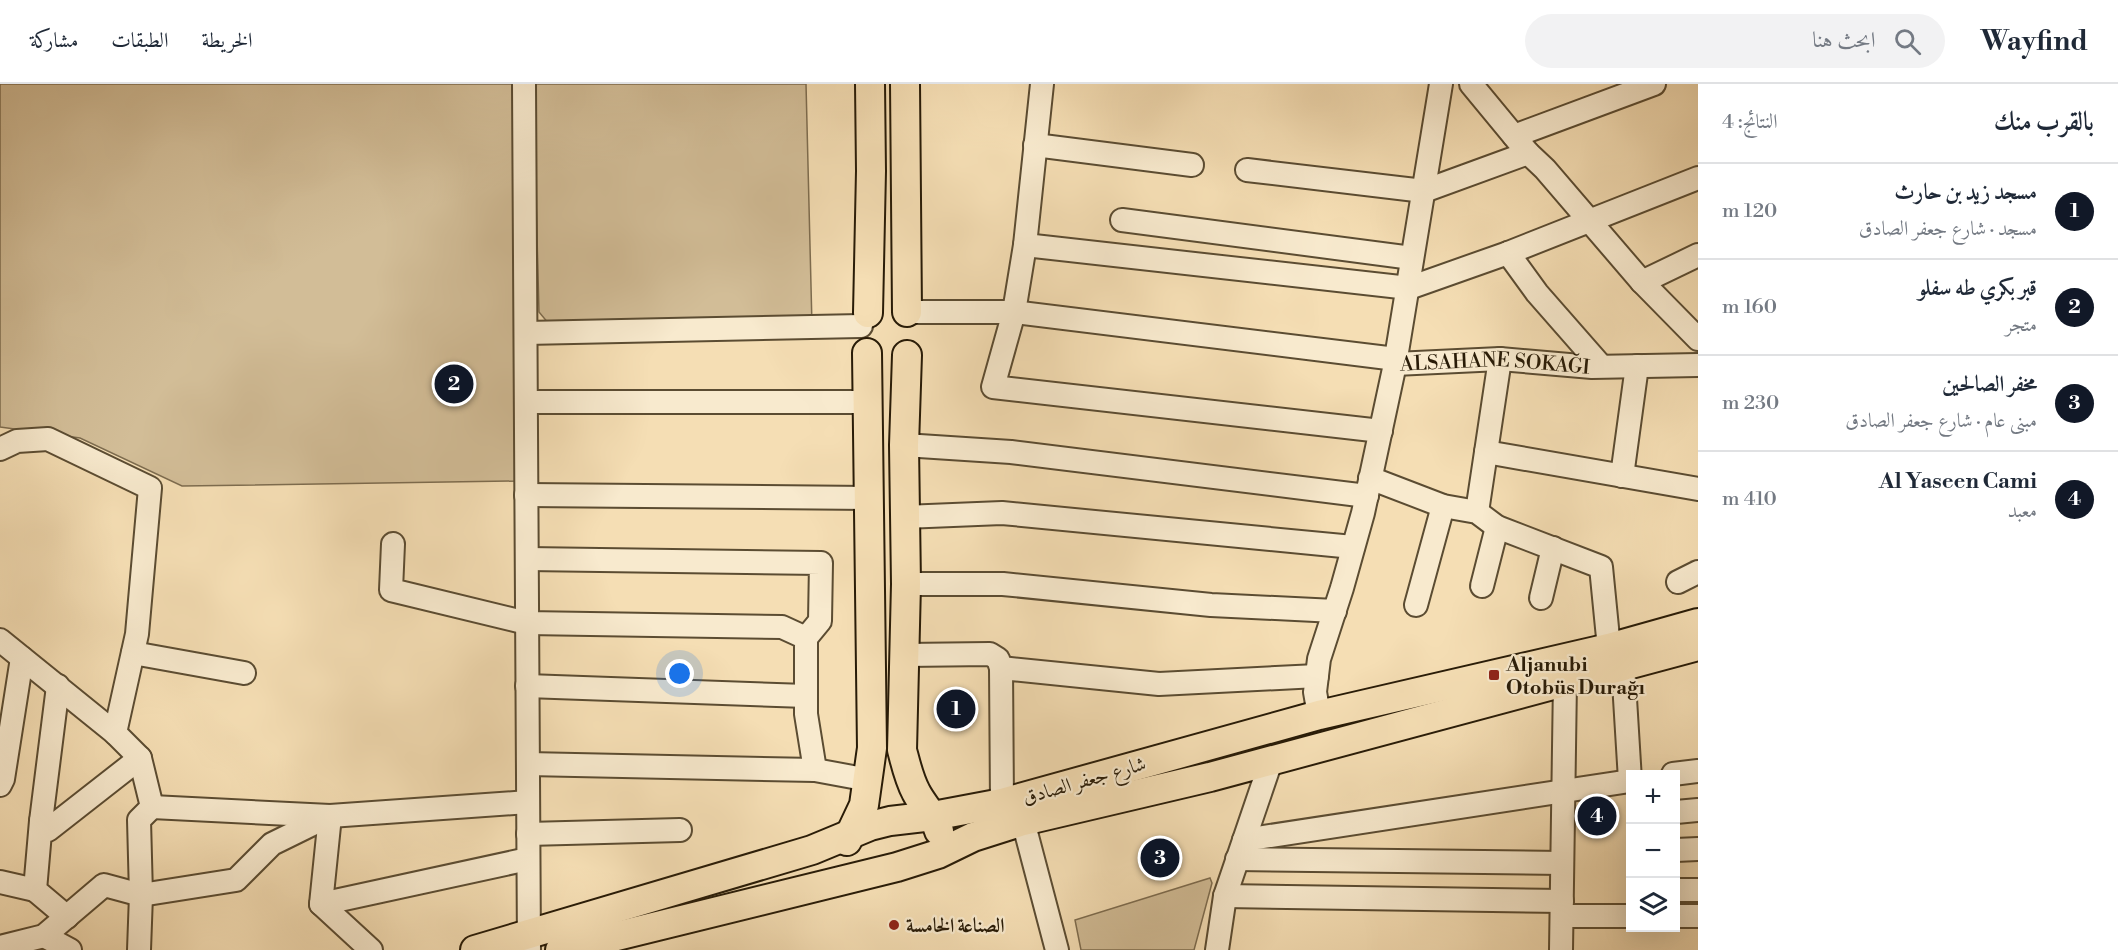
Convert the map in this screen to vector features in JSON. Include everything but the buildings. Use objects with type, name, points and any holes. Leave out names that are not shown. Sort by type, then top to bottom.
[{"type":"main road","points":[[858,876],[846,856],[846,849],[850,834],[864,805],[872,748],[868,402],[865,331],[871,171],[870,84]]},
{"type":"main road","points":[[905,84],[906,312]]},
{"type":"main road","points":[[883,306],[899,308],[913,319],[917,338],[914,348],[907,356],[891,363],[874,359],[865,331],[883,306]]},
{"type":"main road","points":[[907,356],[904,446],[906,584],[902,750],[908,774],[933,816],[940,834],[938,854]]},
{"type":"main road","name":"شارع جعفر الصادق","points":[[475,950],[529,943],[812,850],[890,821],[933,816],[1012,812],[1210,777],[1271,761],[1565,681],[1698,623]]},
{"type":"main road","name":"شارع جعفر الصادق","points":[[560,950],[897,867],[938,854],[973,837],[1012,812],[1319,715],[1616,657],[1698,646]]},
{"type":"street","points":[[524,84],[529,943]]},
{"type":"street","points":[[1042,84],[1025,244],[1014,312],[993,387],[1381,431]]},
{"type":"street","points":[[1319,715],[1315,692],[1319,659],[1353,547],[1396,361],[1441,84]]},
{"type":"street","points":[[1471,84],[1521,145],[1545,169],[1642,282],[1698,339]]},
{"type":"street","points":[[1247,170],[1424,191],[1647,85]]},
{"type":"street","points":[[1035,145],[1192,165]]},
{"type":"street","points":[[1025,244],[1409,288],[1508,253],[1698,178]]},
{"type":"street","points":[[1122,220],[1412,258]]},
{"type":"street","points":[[1508,253],[1537,293],[1601,366]]},
{"type":"street","points":[[1642,282],[1698,255]]},
{"type":"street","points":[[906,312],[1014,312],[1396,361],[1500,359],[1592,367],[1698,365]]},
{"type":"street","points":[[526,333],[865,331]]},
{"type":"street","points":[[1477,512],[1500,359]]},
{"type":"street","points":[[1622,476],[1637,366]]},
{"type":"street","points":[[526,402],[868,402]]},
{"type":"street","points":[[0,449],[17,441],[48,439],[150,488],[137,634],[115,733]]},
{"type":"street","points":[[904,446],[1011,452],[1368,487],[1477,512],[1497,527],[1601,567],[1616,657],[1629,770]]},
{"type":"street","points":[[1486,452],[1698,489]]},
{"type":"street","points":[[526,495],[869,498]]},
{"type":"street","points":[[1416,605],[1443,506]]},
{"type":"street","points":[[904,517],[1002,513],[1353,547]]},
{"type":"street","points":[[1482,586],[1497,527]]},
{"type":"street","points":[[393,544],[391,590],[527,623],[782,627],[806,638]]},
{"type":"street","points":[[1541,598],[1553,548]]},
{"type":"street","points":[[527,559],[821,563],[820,621],[806,638],[806,714],[815,770]]},
{"type":"street","points":[[906,584],[1003,584],[1211,605],[1335,611]]},
{"type":"street","points":[[0,640],[115,733],[140,758],[152,807]]},
{"type":"street","points":[[133,653],[244,673]]},
{"type":"street","points":[[905,656],[990,654],[998,659],[1001,668],[1012,812],[1057,950]]},
{"type":"street","points":[[0,785],[3,779],[22,658]]},
{"type":"street","points":[[1001,668],[1159,684],[1317,676]]},
{"type":"street","points":[[1561,950],[1565,681]]},
{"type":"street","points":[[35,890],[58,686]]},
{"type":"street","points":[[527,686],[806,696]]},
{"type":"street","points":[[41,821],[48,830],[140,758]]},
{"type":"street","points":[[1217,950],[1225,896],[1271,761]]},
{"type":"street","points":[[528,764],[815,770],[869,780]]},
{"type":"street","points":[[1680,773],[1698,771]]},
{"type":"street","points":[[1241,850],[1626,781]]},
{"type":"street","points":[[138,950],[141,895],[139,820],[152,807],[330,816],[528,802]]},
{"type":"street","points":[[1680,812],[1698,810]]},
{"type":"street","points":[[0,947],[44,936],[104,885],[141,895],[236,880],[272,844],[330,816]]},
{"type":"street","points":[[321,904],[330,816]]},
{"type":"street","points":[[528,834],[681,830]]},
{"type":"street","points":[[1680,850],[1698,849]]},
{"type":"street","points":[[1241,850],[1563,863]]},
{"type":"street","points":[[321,904],[528,859]]},
{"type":"street","points":[[0,882],[35,890],[67,917]]},
{"type":"street","points":[[1680,890],[1698,890]]},
{"type":"street","points":[[1225,896],[1562,908],[1626,916]]},
{"type":"street","points":[[321,904],[371,950]]},
{"type":"street","points":[[1680,916],[1698,916]]},
{"type":"street","points":[[44,936],[70,950]]},
{"type":"shaded area","points":[[0,84],[517,84],[517,481],[182,486],[80,438],[0,427]]},
{"type":"shaded area","points":[[533,84],[806,84],[812,326],[549,324],[539,312]]},
{"type":"shaded area","points":[[1210,878],[1212,883],[1194,950],[1081,950],[1075,920]]},
{"type":"place","name":"قبر بكري طه سفلو","points":[[454,384]]},
{"type":"place","name":"Aljanubi Otobüs Durağı","points":[[1494,675]]},
{"type":"place","name":"مسجد زيد بن حارث","points":[[956,709]]},
{"type":"place","name":"Al Yaseen Cami","points":[[1597,816]]},
{"type":"place","name":"مخفر الصالحين","points":[[1160,858]]},
{"type":"place","name":"الصناعة الخامسة","points":[[894,925]]}]
